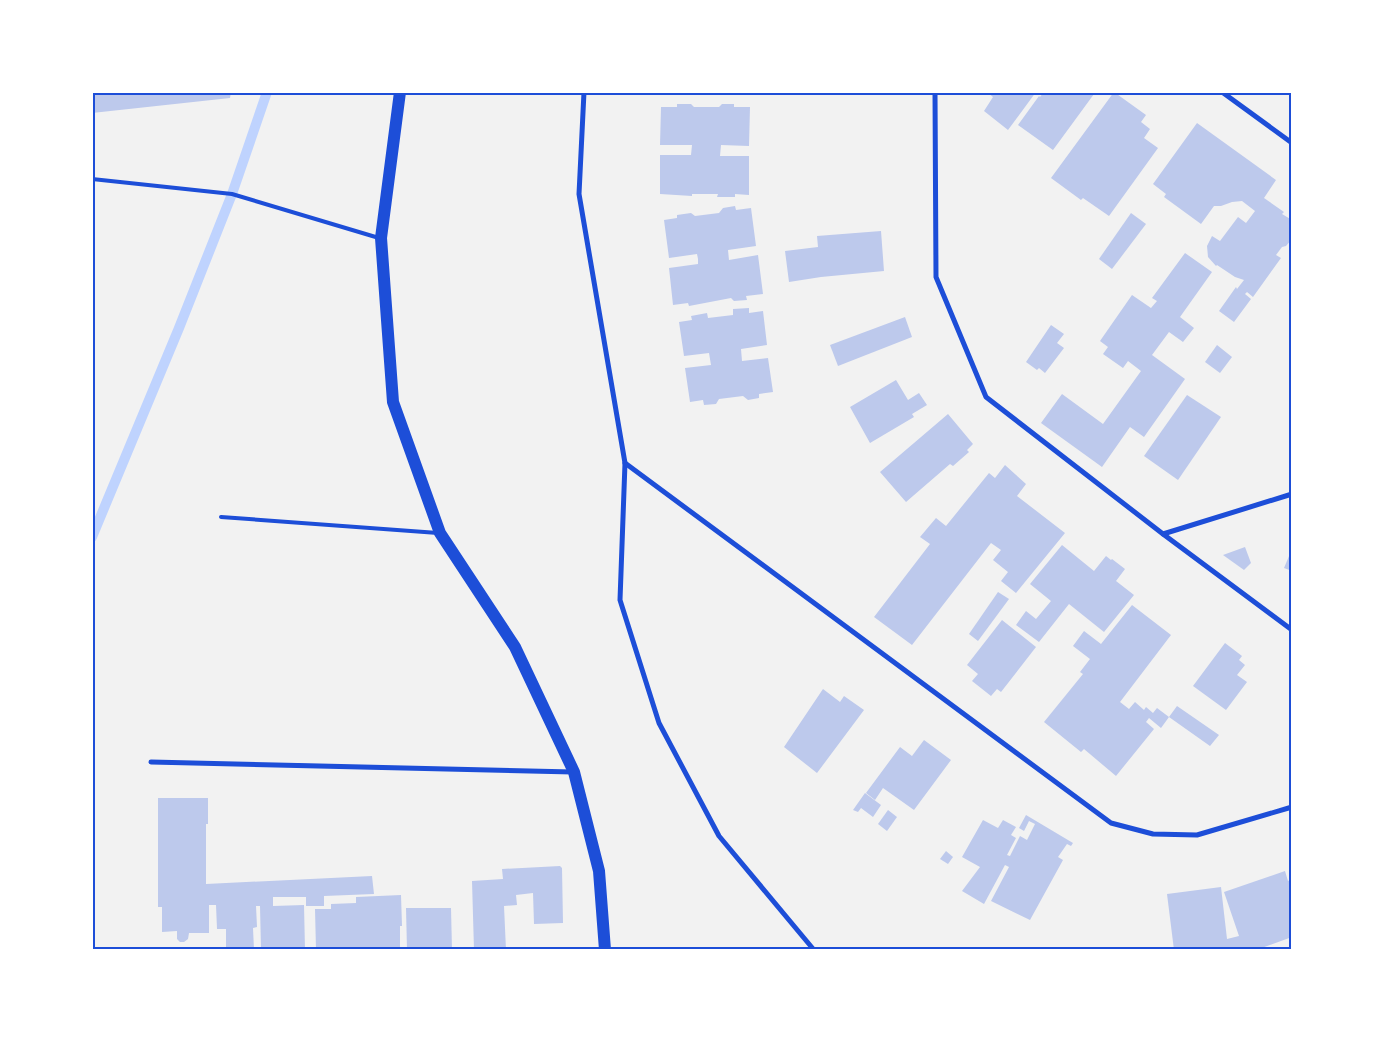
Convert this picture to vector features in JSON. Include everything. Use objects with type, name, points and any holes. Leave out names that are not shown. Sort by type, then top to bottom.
[{"type":"main road","points":[[400,92],[381,238],[393,402],[440,533],[515,646],[574,772],[599,871],[605,950]]},
{"type":"street","points":[[584,92],[579,194],[625,463],[620,600],[659,723],[719,836],[814,950]]},
{"type":"street","points":[[935,92],[936,278],[986,397],[1163,534],[1292,630]]},
{"type":"street","points":[[1222,92],[1292,143]]},
{"type":"street","points":[[625,463],[1111,823],[1153,834],[1196,835],[1292,807]]},
{"type":"street","points":[[1163,534],[1292,494]]},
{"type":"street","points":[[151,762],[574,772]]},
{"type":"lane","points":[[92,179],[232,194],[381,238]]},
{"type":"lane","points":[[221,516],[440,533]]},
{"type":"building","points":[[92,92],[231,92],[230,98],[92,113]]},
{"type":"building","points":[[987,92],[1036,92],[1008,130],[984,111],[993,97]]},
{"type":"building","points":[[1044,92],[1094,94],[1053,150],[1018,125]]},
{"type":"building","points":[[1114,92],[1146,115],[1141,122],[1150,129],[1144,138],[1158,148],[1109,216],[1083,198],[1081,200],[1051,178]]},
{"type":"building","points":[[677,104],[691,104],[694,107],[719,107],[722,104],[734,104],[734,107],[750,107],[749,146],[721,145],[720,156],[749,156],[749,195],[735,194],[735,197],[717,197],[718,194],[692,194],[692,196],[660,194],[660,155],[691,155],[692,145],[660,145],[661,107],[677,107]]},
{"type":"building","points":[[1197,123],[1276,180],[1264,198],[1292,220],[1292,239],[1276,255],[1281,258],[1253,297],[1247,292],[1245,294],[1251,299],[1234,322],[1219,311],[1236,287],[1237,289],[1244,280],[1216,266],[1208,257],[1207,246],[1212,236],[1220,241],[1238,217],[1246,223],[1255,211],[1242,201],[1214,206],[1201,224],[1164,197],[1166,194],[1153,184]]},
{"type":"building","points":[[735,206],[736,210],[751,208],[756,246],[728,250],[729,260],[758,255],[763,294],[746,296],[747,300],[734,301],[731,298],[689,306],[688,303],[673,305],[669,268],[698,264],[698,259],[697,254],[669,258],[664,220],[677,218],[677,215],[691,213],[695,216],[719,213],[723,208]]},
{"type":"building","points":[[1131,213],[1146,224],[1112,269],[1099,259]]},
{"type":"building","points":[[881,231],[884,271],[789,282],[785,251],[818,247],[817,236]]},
{"type":"building","points":[[1185,253],[1212,272],[1180,317],[1194,328],[1183,342],[1169,332],[1152,355],[1185,379],[1144,437],[1130,427],[1102,467],[1041,423],[1062,394],[1103,424],[1141,371],[1128,361],[1123,368],[1103,354],[1108,347],[1100,341],[1132,295],[1151,308],[1157,301],[1152,298]]},
{"type":"building","points":[[749,308],[749,313],[763,311],[767,345],[741,349],[742,361],[768,358],[773,392],[759,394],[759,398],[748,400],[743,396],[719,399],[716,404],[704,405],[703,400],[690,402],[685,368],[711,365],[709,353],[684,356],[679,322],[692,320],[691,316],[707,313],[708,318],[733,315],[733,309]]},
{"type":"building","points":[[905,317],[912,337],[838,366],[830,345]]},
{"type":"building","points":[[1051,325],[1064,334],[1057,343],[1064,348],[1045,373],[1026,362]]},
{"type":"building","points":[[1217,345],[1232,357],[1220,373],[1205,362]]},
{"type":"building","points":[[896,380],[908,400],[919,393],[927,405],[912,414],[914,417],[870,443],[850,407]]},
{"type":"building","points":[[1187,395],[1221,417],[1178,480],[1144,456]]},
{"type":"building","points":[[948,414],[973,444],[967,450],[969,452],[953,466],[950,464],[906,502],[880,472]]},
{"type":"building","points":[[1005,465],[1026,484],[1017,496],[1065,533],[1016,593],[1001,581],[1008,572],[993,560],[1001,550],[991,543],[912,645],[874,617],[930,544],[920,537],[936,518],[946,526],[989,473],[995,478]]},
{"type":"building","points":[[1062,545],[1094,571],[1106,556],[1112,559],[1125,569],[1116,581],[1134,595],[1104,632],[1069,604],[1039,642],[1016,625],[1026,611],[1036,619],[1051,601],[1030,584]]},
{"type":"building","points":[[1245,547],[1251,563],[1244,570],[1223,555]]},
{"type":"building","points":[[1292,549],[1292,571],[1284,568]]},
{"type":"building","points":[[998,592],[1009,599],[978,641],[969,634]]},
{"type":"building","points":[[1132,605],[1171,635],[1120,702],[1129,709],[1135,702],[1144,710],[1146,707],[1153,713],[1157,708],[1169,717],[1161,728],[1149,718],[1146,722],[1154,729],[1116,776],[1084,749],[1081,752],[1044,722],[1083,674],[1080,672],[1090,659],[1073,646],[1084,631],[1101,644]]},
{"type":"building","points":[[1002,620],[1036,647],[1001,692],[997,689],[991,696],[972,681],[978,674],[967,665]]},
{"type":"building","points":[[1225,643],[1242,656],[1239,660],[1245,665],[1237,675],[1247,682],[1226,710],[1193,686]]},
{"type":"building","points":[[823,689],[840,702],[844,696],[864,710],[817,773],[784,747]]},
{"type":"building","points":[[1177,706],[1219,735],[1210,746],[1169,717]]},
{"type":"building","points":[[924,740],[951,760],[914,810],[883,788],[875,800],[866,793],[900,747],[912,756]]},
{"type":"building","points":[[865,793],[881,805],[873,817],[861,808],[858,812],[853,810]]},
{"type":"building","points":[[158,798],[208,798],[206,884],[372,876],[374,894],[324,896],[324,906],[306,906],[306,897],[273,897],[273,906],[304,905],[305,950],[261,950],[260,906],[256,906],[257,927],[253,928],[254,950],[226,950],[226,929],[217,929],[216,905],[209,905],[209,933],[189,933],[188,939],[180,942],[177,939],[177,931],[162,932],[162,907],[158,907]]},
{"type":"building","points":[[888,810],[897,817],[887,831],[878,824]]},
{"type":"building","points":[[1026,815],[1073,843],[1071,846],[1067,844],[1058,857],[1063,860],[1030,920],[991,901],[1009,867],[1005,865],[984,904],[962,891],[980,867],[962,857],[983,820],[998,828],[1003,820],[1016,827],[1011,835],[1016,838],[1007,855],[1010,856],[1020,836],[1027,840],[1035,824],[1029,821],[1024,831],[1019,828]]},
{"type":"building","points":[[946,851],[953,857],[948,864],[940,859]]},
{"type":"building","points":[[560,866],[562,868],[563,923],[534,924],[533,893],[516,895],[517,905],[504,906],[506,950],[474,950],[472,881],[503,879],[502,869]]},
{"type":"building","points":[[1285,871],[1288,881],[1292,879],[1292,937],[1256,950],[1174,950],[1167,894],[1221,887],[1227,939],[1239,936],[1224,892]]},
{"type":"building","points":[[401,895],[402,926],[400,926],[400,950],[316,950],[315,909],[331,909],[331,904],[356,903],[356,897]]},
{"type":"building","points":[[406,908],[451,908],[452,950],[407,950]]},
{"type":"waterway","points":[[92,537],[179,328],[232,194],[267,92]]}]
